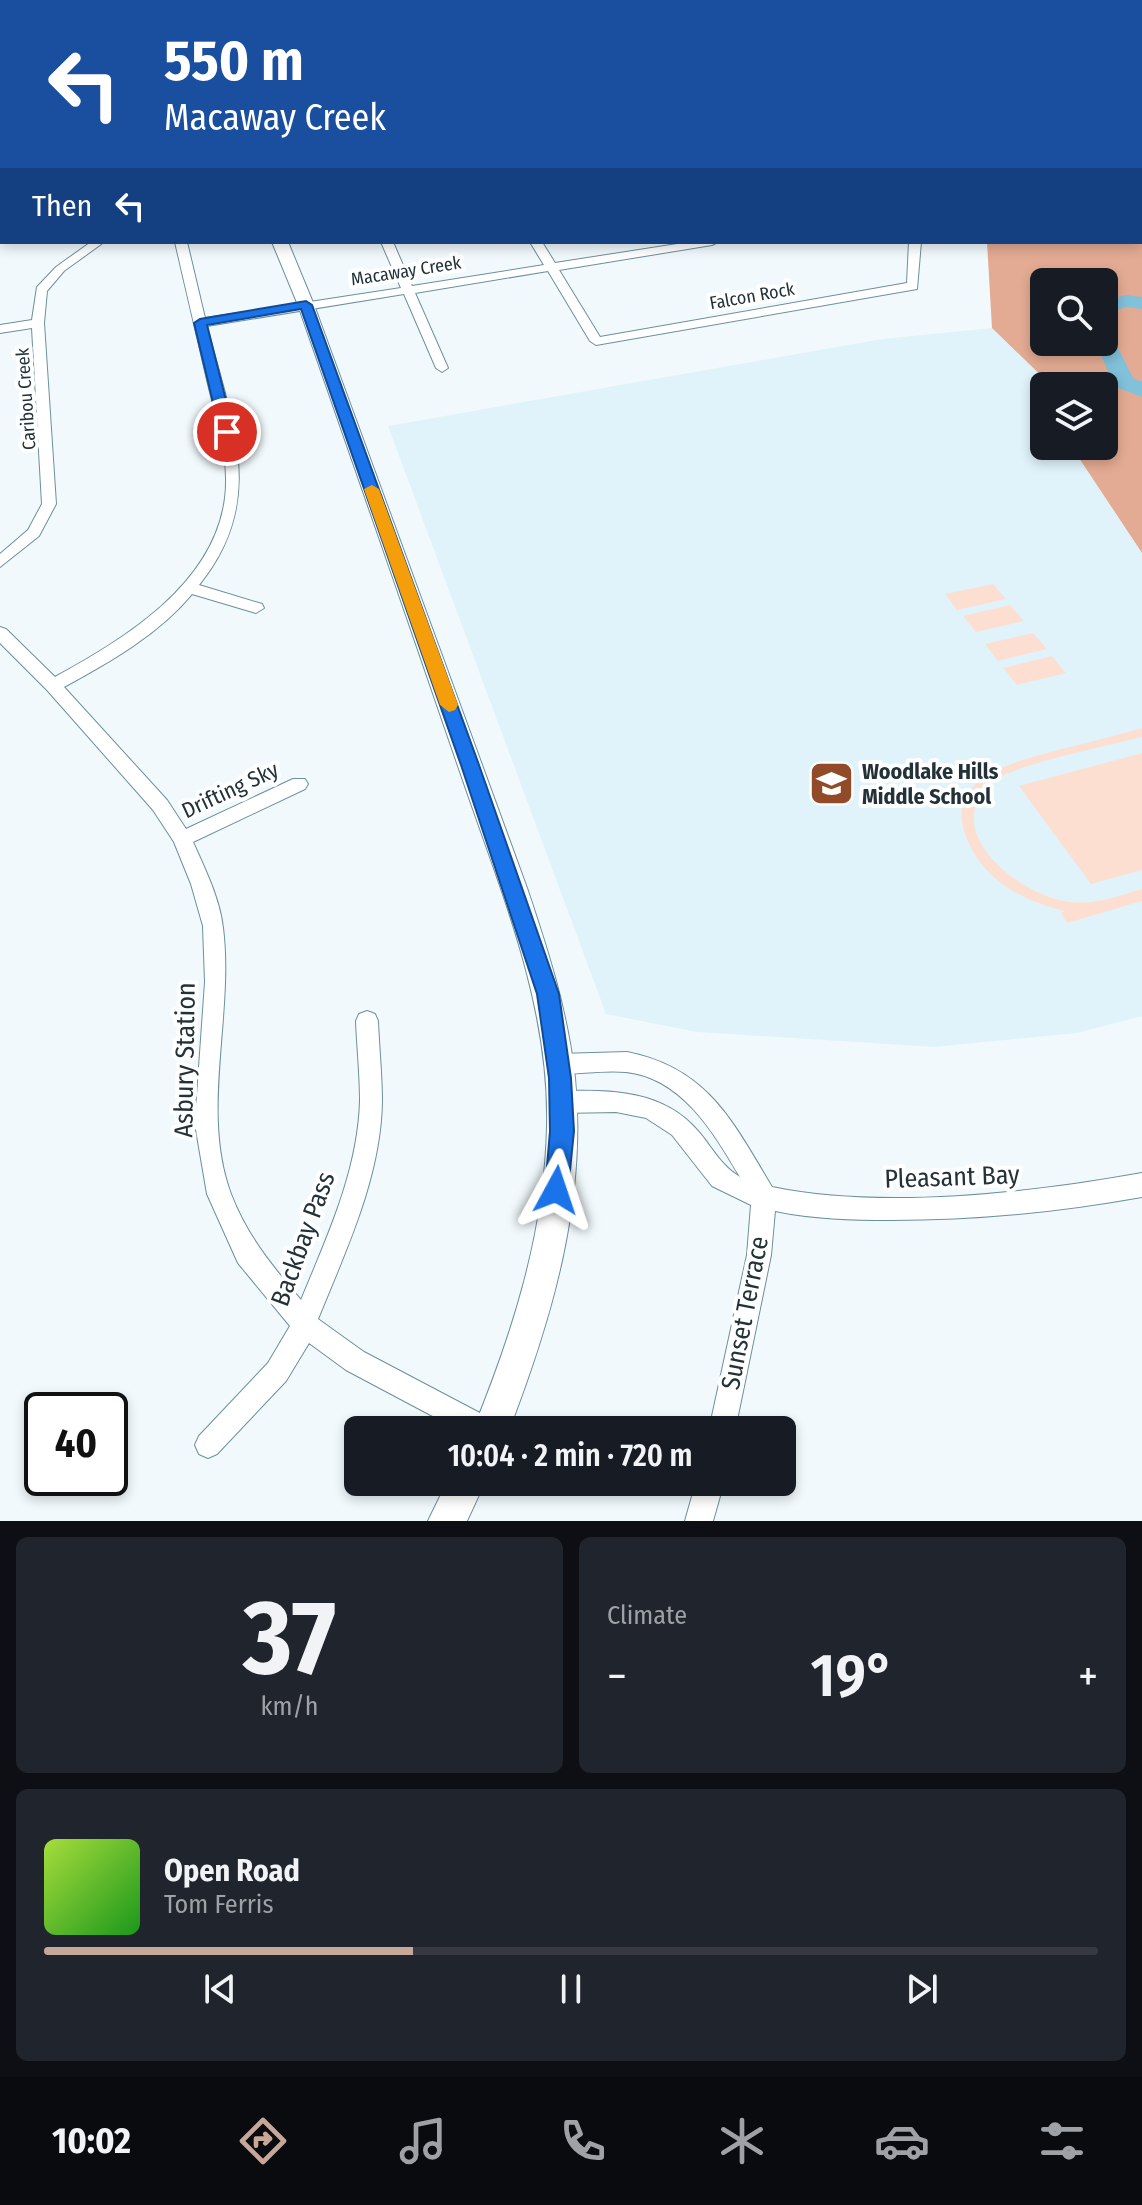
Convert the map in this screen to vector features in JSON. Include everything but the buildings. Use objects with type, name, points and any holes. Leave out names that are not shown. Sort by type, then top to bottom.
[{"type":"street","name":"Caribou Creek","points":[[0,562],[34,533],[49,504],[38,323],[41,290],[48,279],[95,244]]},
{"type":"street","points":[[53,686],[128,642],[191,588],[225,531],[236,482],[233,460],[181,244]]},
{"type":"street","points":[[281,244],[306,305],[548,994],[558,1064],[562,1131],[550,1241],[516,1369],[494,1416]]},
{"type":"street","points":[[388,244],[442,368]]},
{"type":"street","points":[[537,244],[552,267]]},
{"type":"street","name":"Macaway Creek","points":[[200,323],[699,244]]},
{"type":"street","name":"Falcon Rock","points":[[552,267],[596,341],[913,286],[915,244]]},
{"type":"street","points":[[0,329],[38,323]]},
{"type":"street","points":[[191,588],[256,608]]},
{"type":"street","name":"Asbury Station","points":[[0,633],[53,686],[160,805],[182,839],[213,926],[215,982],[206,1124],[219,1194],[247,1254],[304,1324],[355,1361],[461,1416]]},
{"type":"street","name":"Drifting Sky","points":[[182,839],[299,784]]},
{"type":"street","name":"Backbay Pass","points":[[208,1445],[277,1372],[304,1324],[349,1214],[363,1157],[371,1103],[367,1021]]},
{"type":"street","points":[[558,1064],[628,1062],[651,1067],[678,1080],[699,1099],[764,1196]]},
{"type":"street","points":[[675,1123],[699,1099]]},
{"type":"street","name":"Pleasant Bay","points":[[561,1102],[620,1100],[660,1111],[675,1123],[714,1173],[732,1185],[794,1204],[828,1208],[942,1209],[1081,1197],[1142,1185]]},
{"type":"street","name":"Sunset Terrace","points":[[725,1416],[759,1255],[764,1196]]},
{"type":"street","points":[[447,1521],[460,1496]]},
{"type":"street","points":[[700,1521],[706,1496]]},
{"type":"shaded area","points":[[987,244],[1142,244],[1142,553],[1080,460],[1118,460],[1118,372],[1038,372],[992,328]]},
{"type":"shaded area","name":"Woodlake Hills Middle School","points":[[992,328],[1040,372],[1030,372],[1030,460],[1080,460],[1142,553],[1142,1016],[1077,1033],[934,1047],[697,1032],[606,1014],[388,426],[882,339]]},
{"type":"shaded area","points":[[993,584],[1006,599],[957,610],[945,594]]},
{"type":"shaded area","points":[[1010,605],[1024,621],[976,632],[963,616]]},
{"type":"shaded area","points":[[1033,633],[1047,649],[998,661],[985,644]]},
{"type":"shaded area","points":[[1052,656],[1066,673],[1017,685],[1003,668]]},
{"type":"shaded area","points":[[1142,728],[1142,737],[1043,761],[1007,774],[996,780],[979,799],[974,818],[978,838],[990,857],[1028,887],[1050,897],[1079,903],[1142,889],[1142,901],[1067,923],[1061,913],[1065,911],[1026,898],[991,874],[974,853],[963,828],[962,808],[968,792],[997,770],[1017,762]]},
{"type":"shaded area","points":[[1142,753],[1142,870],[1091,884],[1019,786]]},
{"type":"waterway","points":[[1118,303],[1142,303]]},
{"type":"waterway","points":[[1112,356],[1124,382],[1142,390]]},
{"type":"slow traffic","points":[[372,489],[449,705]]},
{"type":"place","name":"Woodlake Hills Middle School","points":[[831,784]]},
{"type":"route","points":[[227,432],[200,323],[306,305],[548,994],[560,1078],[562,1131],[556,1190]]}]
